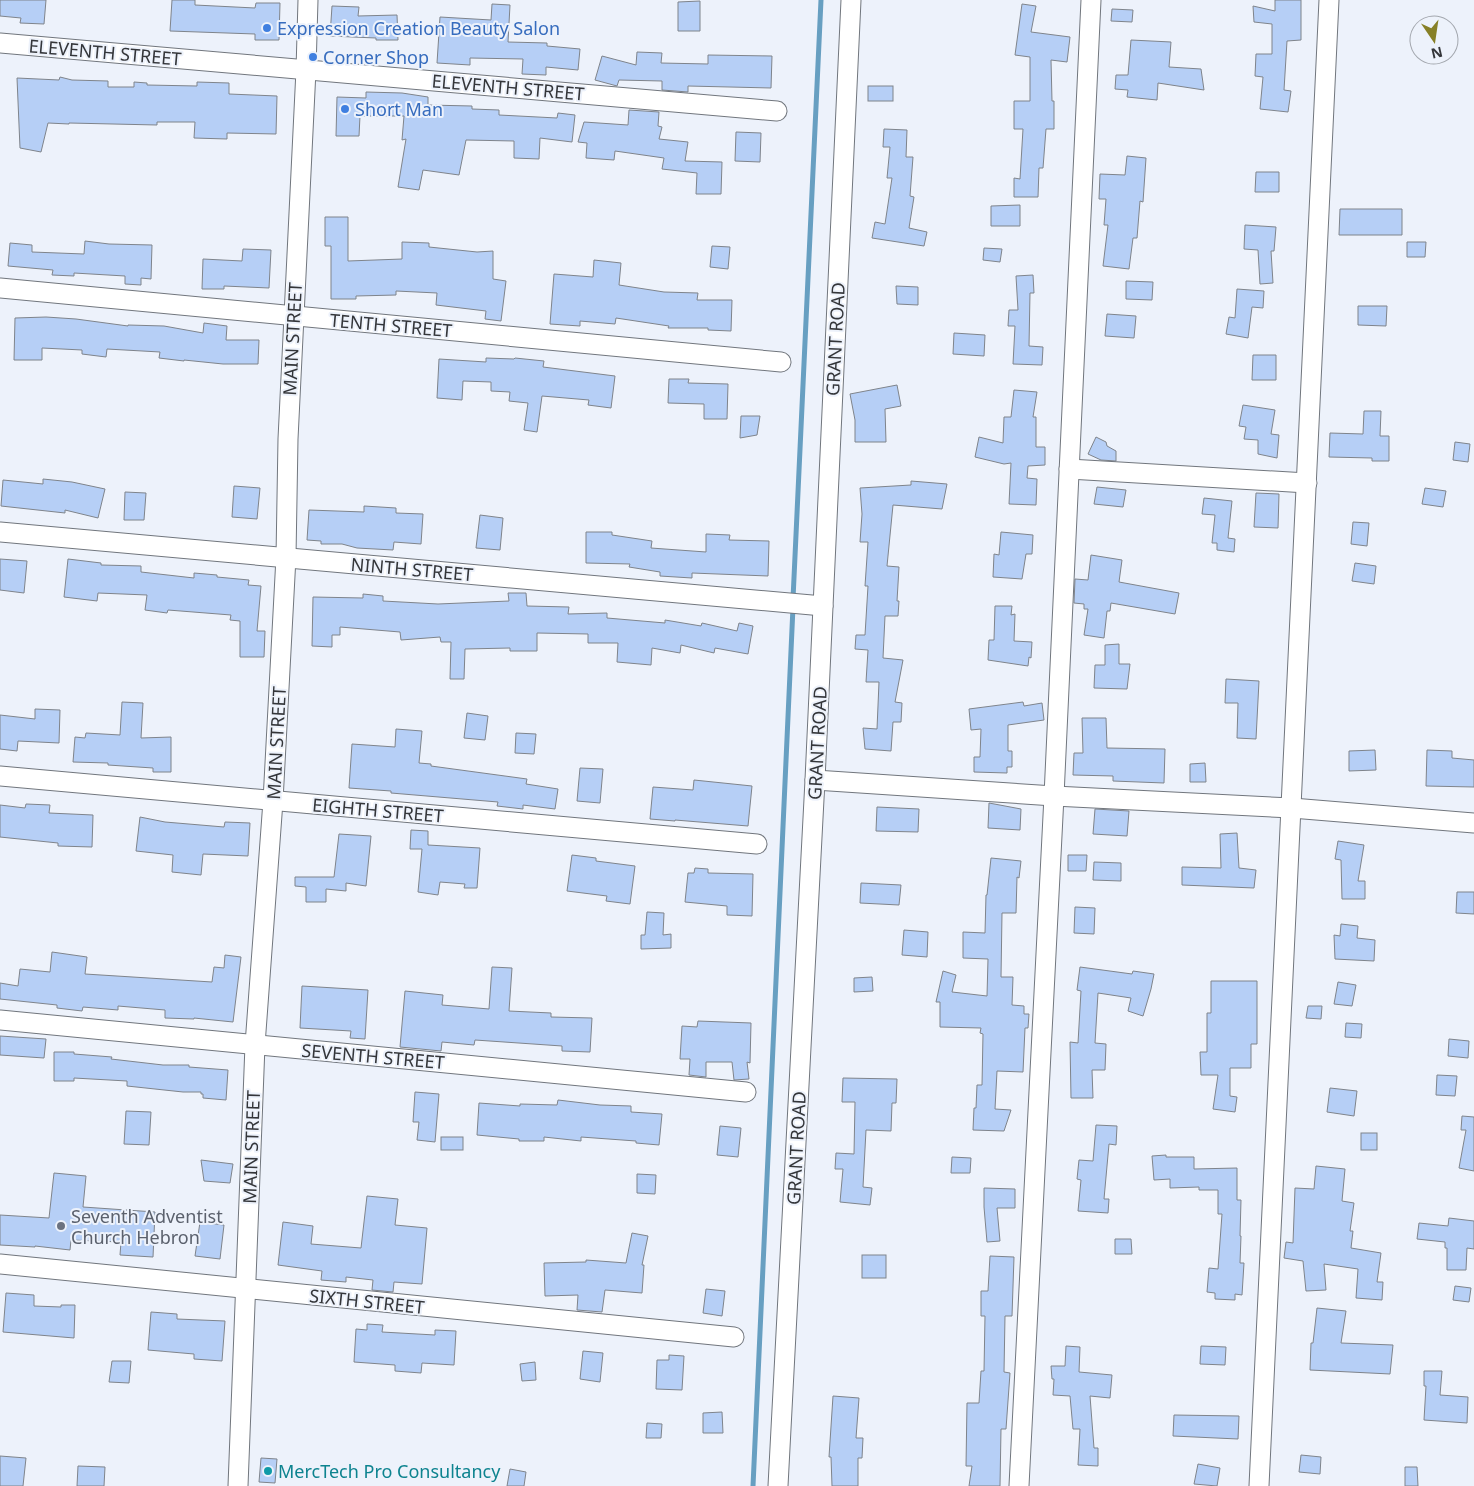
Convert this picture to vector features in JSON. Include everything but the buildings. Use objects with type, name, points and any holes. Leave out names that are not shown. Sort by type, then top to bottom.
[{"type":"street","name":"MAIN STREET","points":[[238,1486],[255,1045],[273,801],[286,557],[288,439],[308,0]]},
{"type":"street","name":"GRANT ROAD","points":[[778,1486],[815,780],[851,0]]},
{"type":"street","points":[[1019,1486],[1054,796],[1091,0]]},
{"type":"street","points":[[1259,1486],[1329,0]]},
{"type":"street","name":"ELEVENTH STREET","points":[[0,42],[777,111]]},
{"type":"street","name":"TENTH STREET","points":[[0,288],[781,362]]},
{"type":"street","points":[[1069,469],[1307,482]]},
{"type":"street","name":"NINTH STREET","points":[[0,532],[823,606]]},
{"type":"street","name":"EIGHTH STREET","points":[[0,776],[757,844]]},
{"type":"street","points":[[815,780],[1054,796],[1292,808],[1474,823]]},
{"type":"street","name":"SEVENTH STREET","points":[[0,1020],[746,1092]]},
{"type":"street","name":"SIXTH STREET","points":[[0,1264],[734,1337]]},
{"type":"waterway","points":[[793,599],[821,0]]},
{"type":"waterway","points":[[753,1486],[793,607]]},
{"type":"place","name":"Expression Creation Beauty Salon","points":[[267,28]]},
{"type":"place","name":"Corner Shop","points":[[313,57]]},
{"type":"place","name":"Short Man","points":[[345,109]]},
{"type":"place","name":"Seventh Adventist Church Hebron","points":[[61,1226]]},
{"type":"place","name":"MercTech Pro Consultancy","points":[[268,1471]]}]
